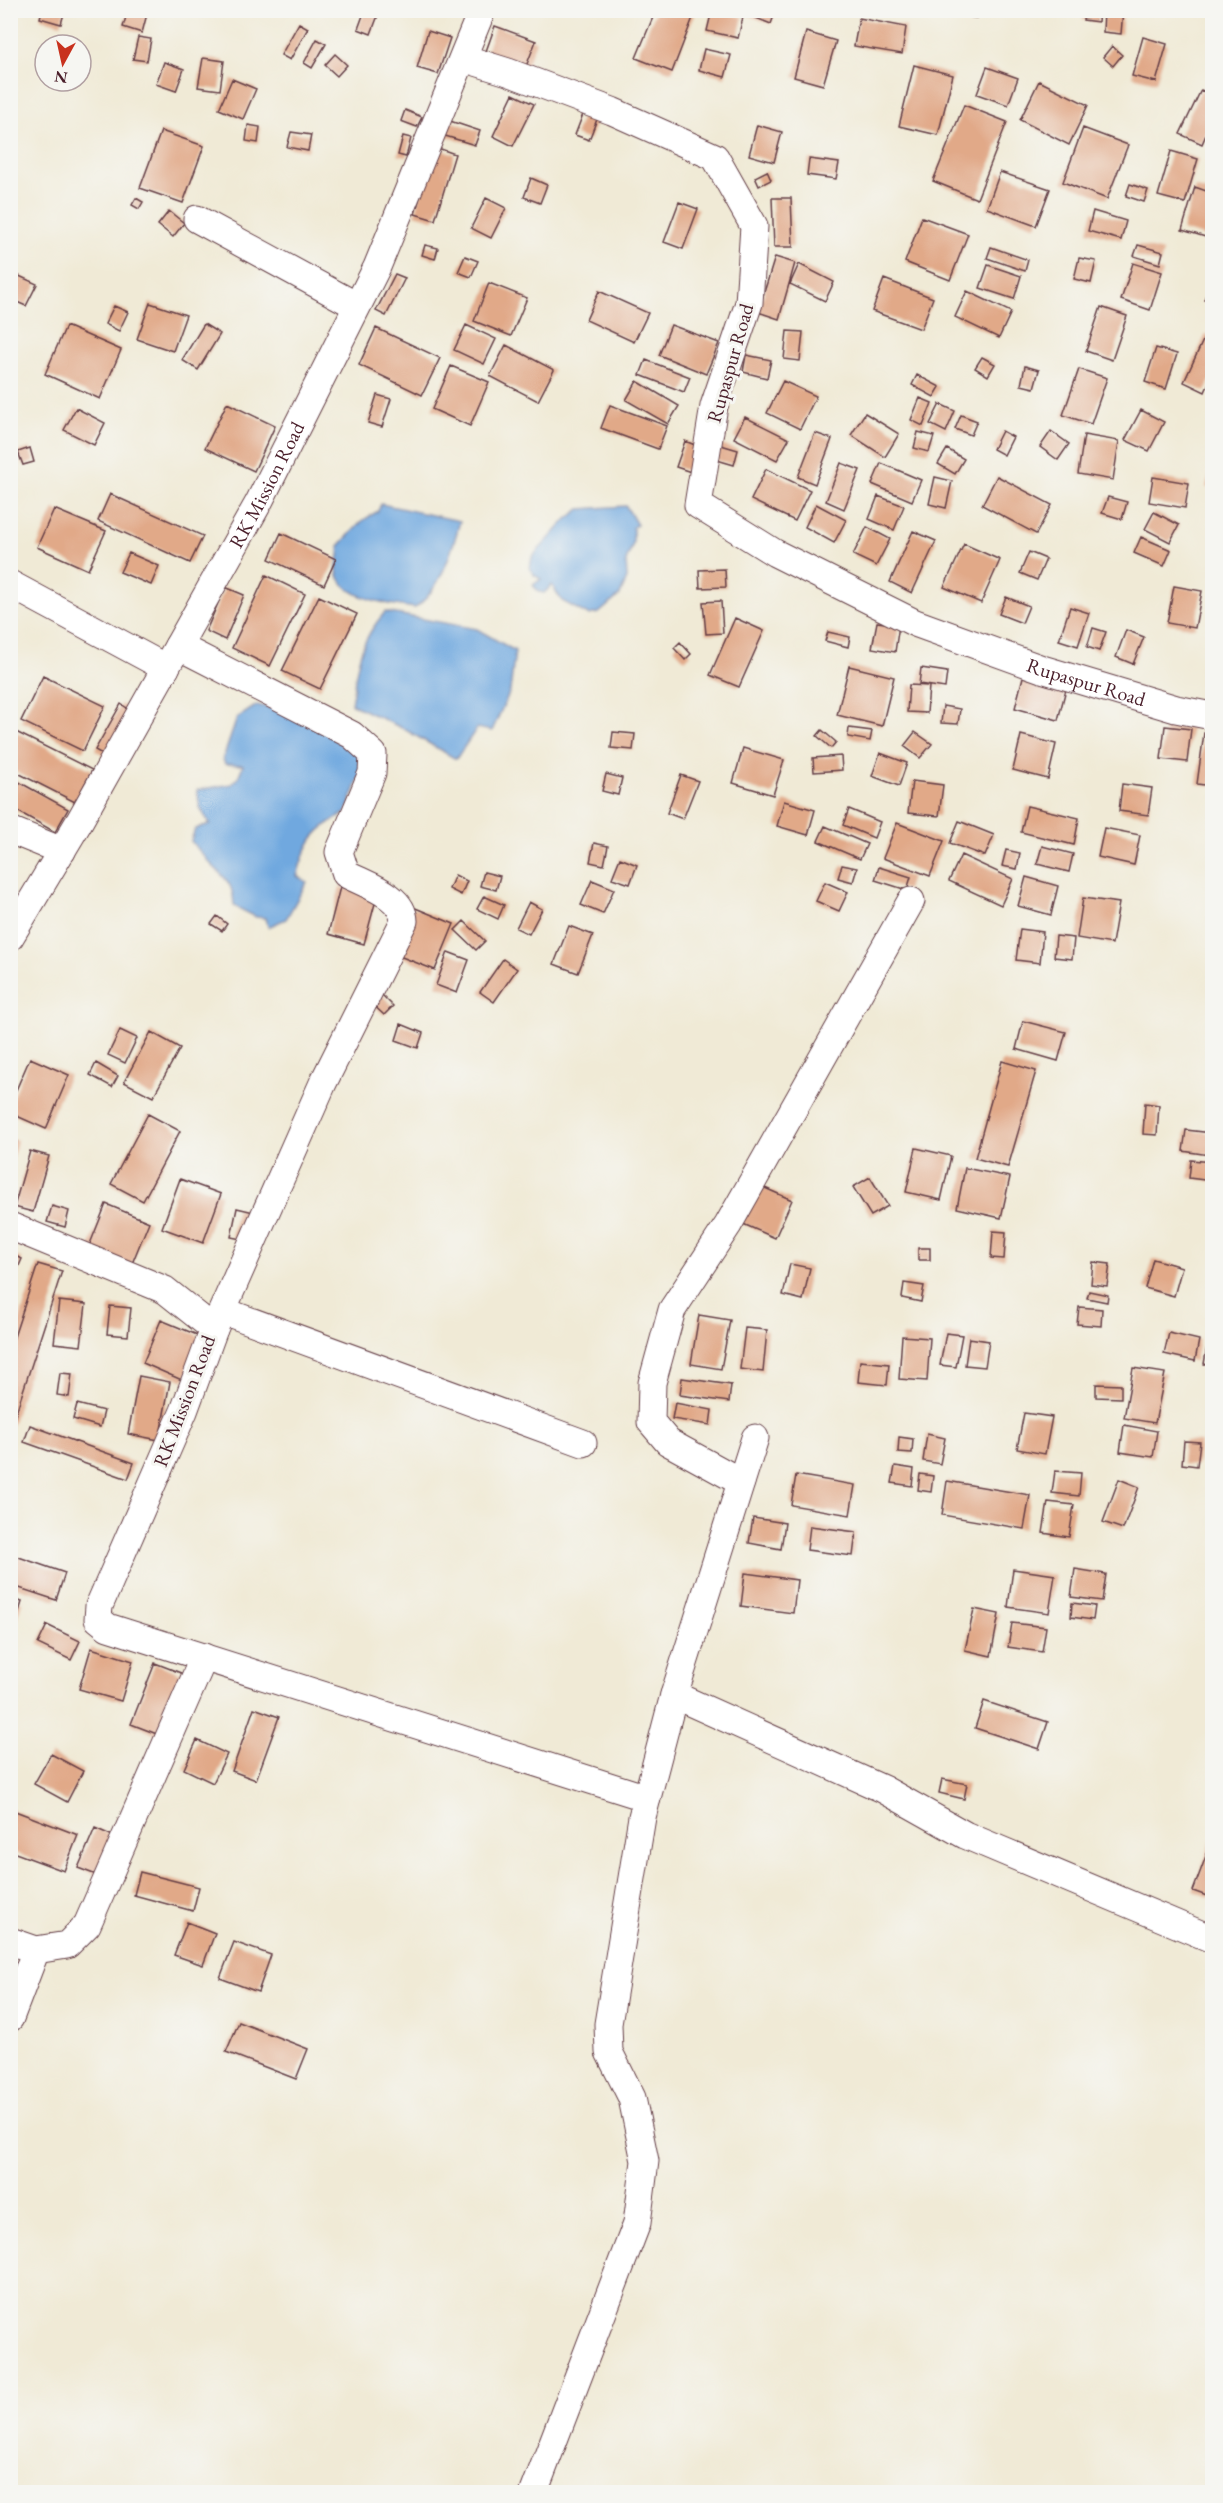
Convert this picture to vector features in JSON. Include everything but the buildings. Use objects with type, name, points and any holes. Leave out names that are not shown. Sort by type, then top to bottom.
[{"type":"street","name":"RK Mission Road","points":[[10,937],[62,851],[259,502],[377,267],[482,10]]},
{"type":"street","name":"Rupaspur Road","points":[[463,58],[612,111],[715,157],[754,226],[749,303],[714,406],[698,505],[775,553],[915,623],[1042,669],[1176,709],[1212,716]]},
{"type":"street","points":[[197,219],[357,306]]},
{"type":"street","points":[[10,584],[352,735],[373,754],[372,773],[339,852],[346,874],[391,897],[404,912],[404,921],[381,962],[323,1083],[219,1320],[583,1443]]},
{"type":"street","points":[[10,830],[62,851]]},
{"type":"street","points":[[741,1482],[668,1442],[651,1422],[652,1383],[672,1310],[728,1225],[911,901]]},
{"type":"street","name":"RK Mission Road","points":[[10,1226],[165,1290],[219,1320],[184,1411],[99,1606],[98,1618],[108,1627],[204,1656]]},
{"type":"street","points":[[534,2493],[637,2223],[645,2161],[632,2098],[609,2052],[608,2024],[647,1798],[674,1695],[755,1438]]},
{"type":"street","points":[[10,1941],[36,1950],[67,1945],[87,1924],[204,1656],[647,1798]]},
{"type":"street","points":[[674,1695],[883,1789],[965,1835],[1212,1939]]},
{"type":"street","points":[[10,2019],[36,1950]]},
{"type":"water","points":[[381,504],[460,521],[439,580],[432,591],[415,608],[368,599],[356,594],[340,579],[337,569],[339,546],[362,521],[378,511]]},
{"type":"water","points":[[626,506],[637,525],[633,527],[633,544],[626,561],[627,578],[620,595],[599,613],[588,615],[562,601],[552,585],[544,593],[539,592],[533,585],[541,579],[534,575],[530,568],[532,557],[567,519],[580,509]]},
{"type":"water","points":[[385,612],[477,629],[515,651],[510,691],[492,731],[477,728],[456,759],[404,729],[351,704],[360,655],[369,635]]},
{"type":"water","points":[[257,705],[290,713],[348,742],[365,763],[346,813],[319,831],[308,846],[297,876],[307,882],[286,919],[268,927],[266,918],[256,917],[234,906],[229,883],[191,841],[195,829],[210,824],[200,808],[197,790],[232,784],[238,778],[243,765],[225,764],[223,759],[237,718]]}]
